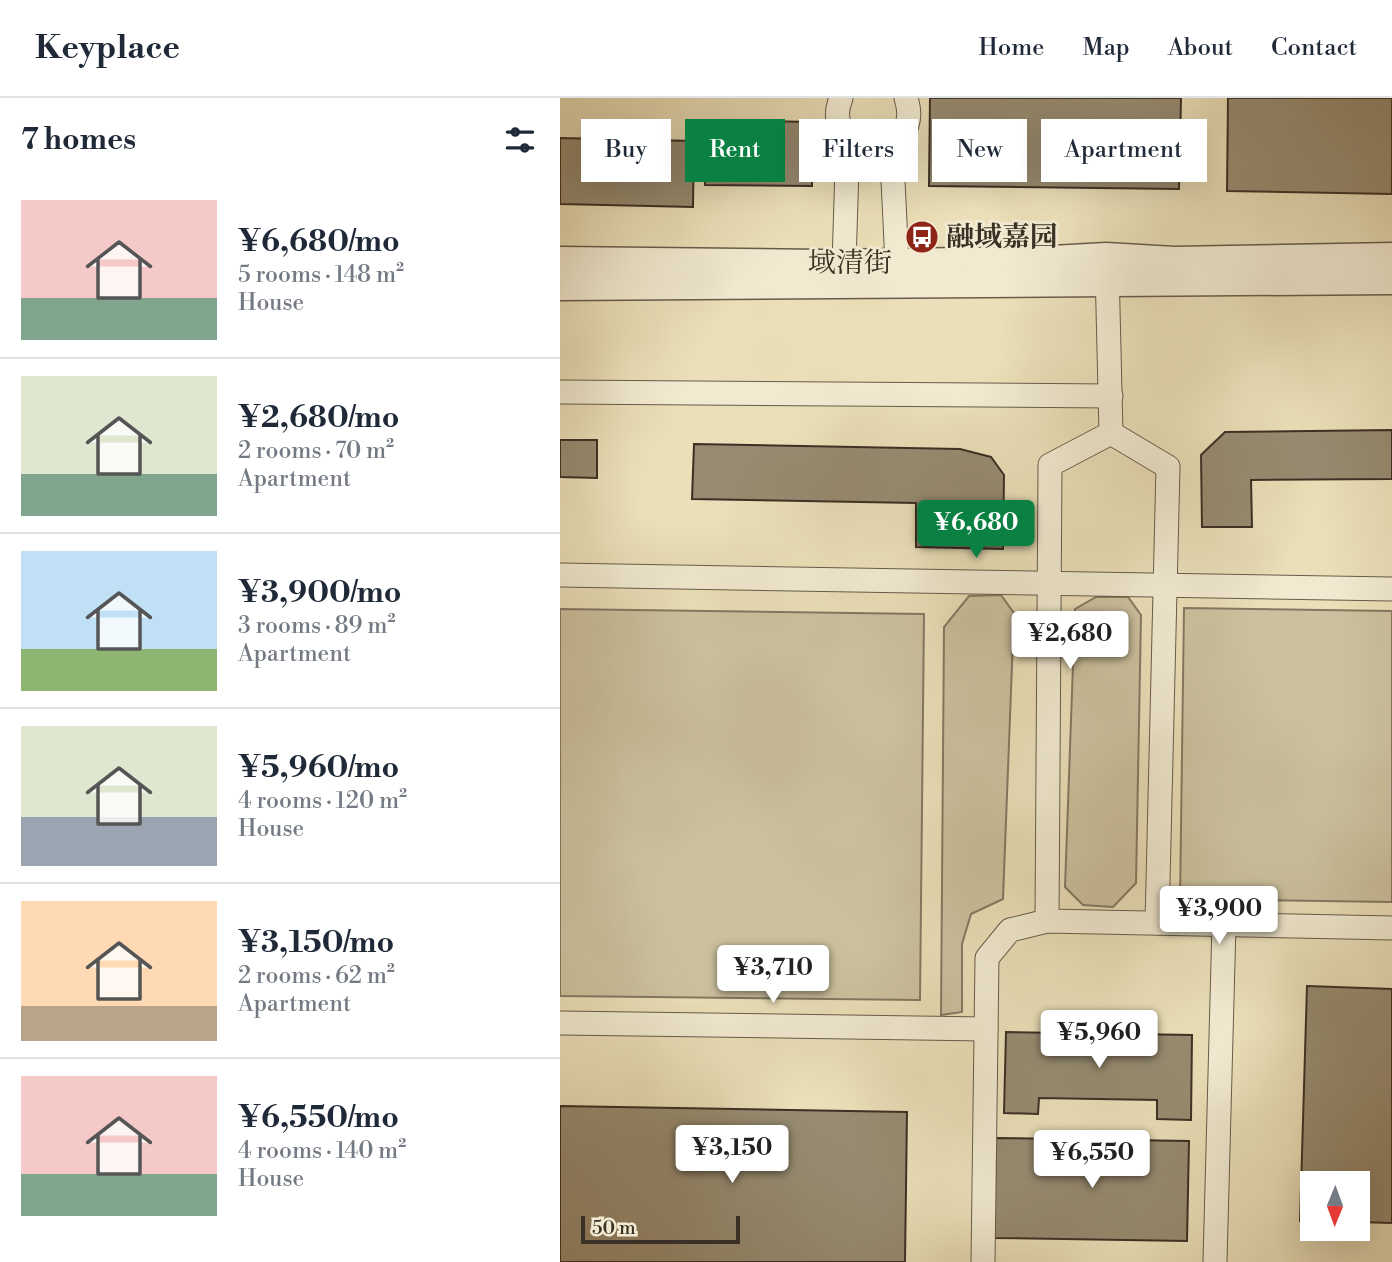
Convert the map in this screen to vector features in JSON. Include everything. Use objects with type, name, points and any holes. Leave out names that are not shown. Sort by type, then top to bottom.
[{"type":"street","points":[[839,119],[841,98]]},
{"type":"street","points":[[906,98],[907,119]]},
{"type":"street","points":[[845,264],[847,182]]},
{"type":"street","points":[[893,182],[897,263]]},
{"type":"street","name":"域清街","points":[[560,261],[845,264],[1035,261],[1107,270],[1174,261],[1392,257]]},
{"type":"street","points":[[1107,270],[1111,433]]},
{"type":"street","name":"域清街","points":[[560,286],[1107,270],[1392,280]]},
{"type":"street","points":[[560,392],[1111,396]]},
{"type":"street","points":[[1047,920],[1050,465],[1111,433]]},
{"type":"street","points":[[1111,433],[1168,467],[1157,923]]},
{"type":"street","points":[[560,575],[1392,589]]},
{"type":"street","points":[[983,1262],[987,958],[1010,930],[1047,920],[1392,928]]},
{"type":"street","points":[[1215,1262],[1224,924]]},
{"type":"street","points":[[560,1023],[986,1030]]},
{"type":"shaded area","points":[[1001,595],[1014,613],[1003,899],[971,914],[962,944],[962,1012],[941,1015],[944,627],[969,596]]},
{"type":"shaded area","points":[[1096,597],[1128,597],[1141,615],[1136,883],[1113,907],[1083,905],[1065,887],[1075,609]]},
{"type":"shaded area","points":[[1184,608],[1392,611],[1392,902],[1180,899]]},
{"type":"shaded area","points":[[560,609],[924,614],[920,1000],[560,996]]},
{"type":"building","points":[[930,98],[1181,98],[1181,119],[1041,119],[1041,182],[1179,182],[1179,189],[929,186]]},
{"type":"building","points":[[1228,98],[1392,98],[1392,194],[1227,191]]},
{"type":"building","points":[[785,121],[799,122],[799,182],[812,182],[812,186],[705,185],[705,182],[785,182]]},
{"type":"building","points":[[560,138],[581,138],[581,182],[671,182],[671,140],[685,141],[685,182],[693,182],[693,207],[560,204]]},
{"type":"building","points":[[1392,430],[1392,479],[1251,480],[1252,527],[1202,527],[1201,455],[1225,432]]},
{"type":"building","points":[[560,440],[597,440],[597,478],[560,477]]},
{"type":"building","points":[[694,444],[960,449],[991,457],[1004,475],[1003,549],[916,547],[916,503],[692,499]]},
{"type":"building","points":[[1307,986],[1392,989],[1392,1223],[1370,1222],[1370,1171],[1301,1171]]},
{"type":"building","points":[[1006,1032],[1192,1035],[1191,1120],[1157,1119],[1157,1100],[1039,1098],[1038,1114],[1004,1113]]},
{"type":"building","points":[[560,1106],[907,1112],[905,1262],[560,1262]]},
{"type":"building","points":[[996,1138],[1189,1141],[1187,1241],[994,1238]]},
{"type":"place","name":"融域嘉园","points":[[922,237]]}]
